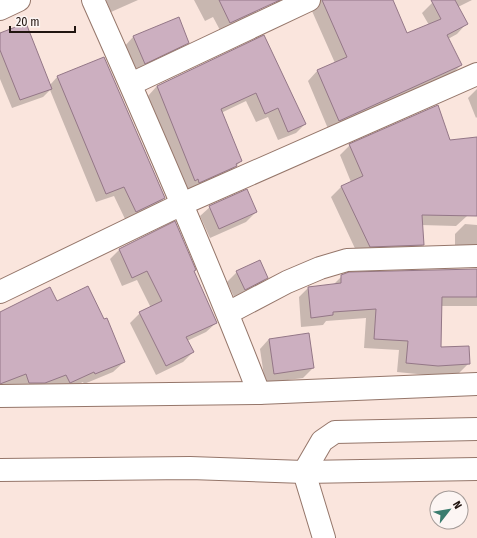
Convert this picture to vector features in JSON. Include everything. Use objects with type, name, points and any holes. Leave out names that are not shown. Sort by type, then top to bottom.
[{"type":"street","points":[[0,9],[19,0]]},
{"type":"street","points":[[93,0],[131,84],[182,204],[228,313],[259,393]]},
{"type":"street","points":[[131,84],[309,0]]},
{"type":"street","points":[[0,292],[182,204],[477,74]]},
{"type":"street","points":[[228,313],[286,282],[320,268],[347,260],[477,256]]},
{"type":"street","points":[[0,396],[259,393],[477,384]]},
{"type":"street","points":[[304,472],[322,441],[336,432],[477,429]]},
{"type":"street","points":[[0,470],[190,468],[304,472],[477,469]]},
{"type":"street","points":[[304,472],[312,492],[324,538]]},
{"type":"building","points":[[219,0],[280,0],[230,23]]},
{"type":"building","points":[[322,0],[393,0],[407,33],[441,19],[431,0],[455,0],[468,24],[447,35],[462,65],[339,121],[317,70],[347,57]]},
{"type":"building","points":[[179,17],[189,43],[145,64],[133,36]]},
{"type":"building","points":[[26,23],[52,89],[20,100],[0,50],[0,33]]},
{"type":"building","points":[[264,35],[306,124],[288,132],[278,108],[265,114],[256,93],[221,109],[242,161],[236,164],[237,166],[199,183],[198,179],[195,181],[157,86]]},
{"type":"building","points":[[104,57],[165,198],[136,212],[124,187],[106,194],[57,76]]},
{"type":"building","points":[[438,105],[450,140],[477,137],[477,216],[422,215],[424,245],[370,247],[341,186],[363,176],[349,144]]},
{"type":"building","points":[[247,189],[257,212],[219,229],[209,206]]},
{"type":"building","points":[[175,221],[196,270],[194,271],[217,323],[186,337],[194,352],[166,366],[139,312],[162,301],[147,271],[132,278],[119,249]]},
{"type":"building","points":[[260,260],[268,278],[245,290],[236,271]]},
{"type":"building","points":[[477,269],[477,297],[442,297],[441,347],[469,346],[470,364],[438,366],[406,363],[408,341],[374,339],[376,309],[333,312],[333,315],[311,318],[308,287],[341,283],[341,275],[349,272]]},
{"type":"building","points":[[88,286],[104,319],[107,318],[125,362],[95,374],[94,372],[70,383],[66,375],[45,383],[29,383],[26,374],[0,384],[0,312],[50,287],[57,301]]},
{"type":"building","points":[[309,333],[314,368],[274,374],[269,339]]}]
